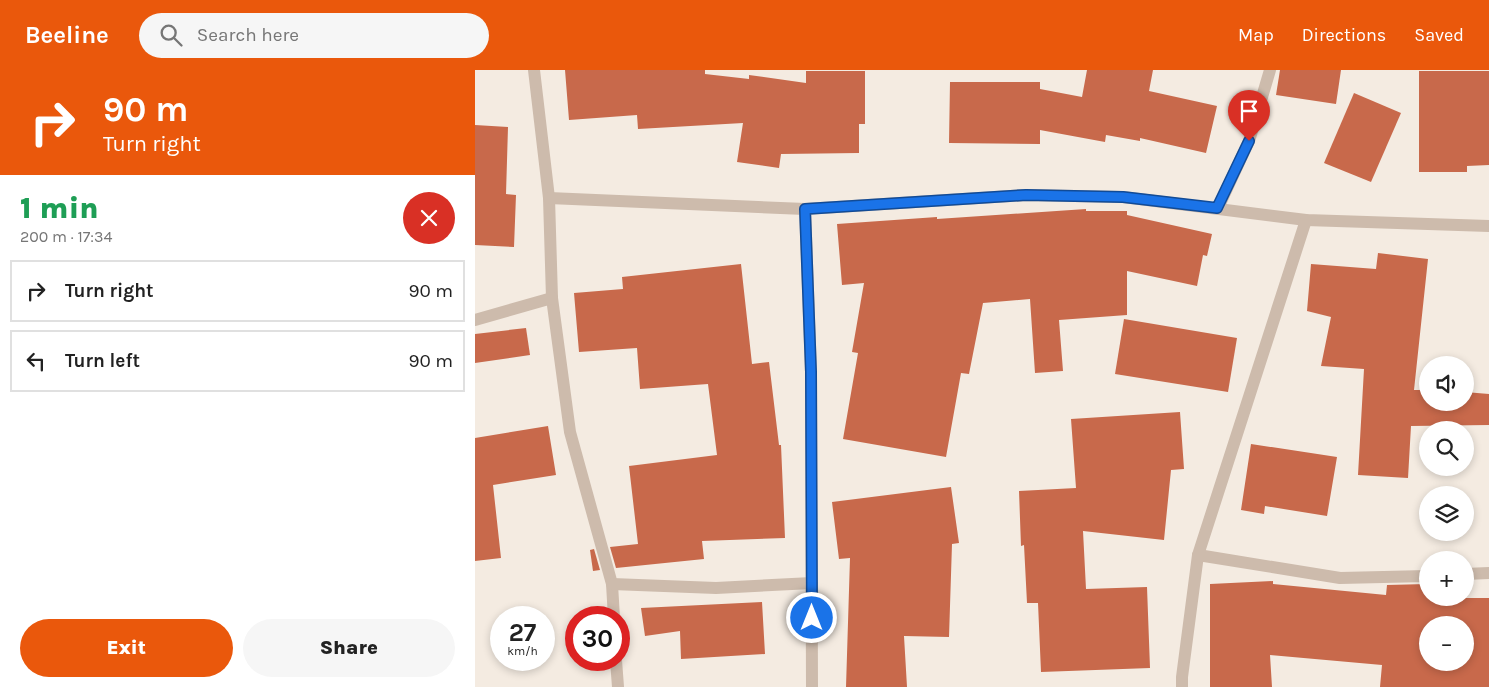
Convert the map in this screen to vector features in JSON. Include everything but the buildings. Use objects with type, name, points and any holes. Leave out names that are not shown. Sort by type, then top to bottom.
[{"type":"street","points":[[534,70],[549,198],[552,298],[570,432],[612,584],[613,606]]},
{"type":"street","points":[[1217,208],[1249,141],[1270,70]]},
{"type":"street","points":[[549,198],[805,209],[1026,195],[1123,197],[1306,220],[1489,226]]},
{"type":"street","points":[[805,209],[811,372],[812,687]]},
{"type":"street","points":[[1182,687],[1181,677],[1199,555],[1306,220]]},
{"type":"street","points":[[475,320],[552,298]]},
{"type":"street","points":[[1199,555],[1340,578],[1419,576]]},
{"type":"street","points":[[1474,574],[1489,573]]},
{"type":"street","points":[[612,584],[716,588],[812,583]]},
{"type":"street","points":[[617,671],[618,687]]},
{"type":"route","points":[[812,618],[811,372],[805,209],[1026,195],[1123,197],[1217,208],[1249,141]]}]
